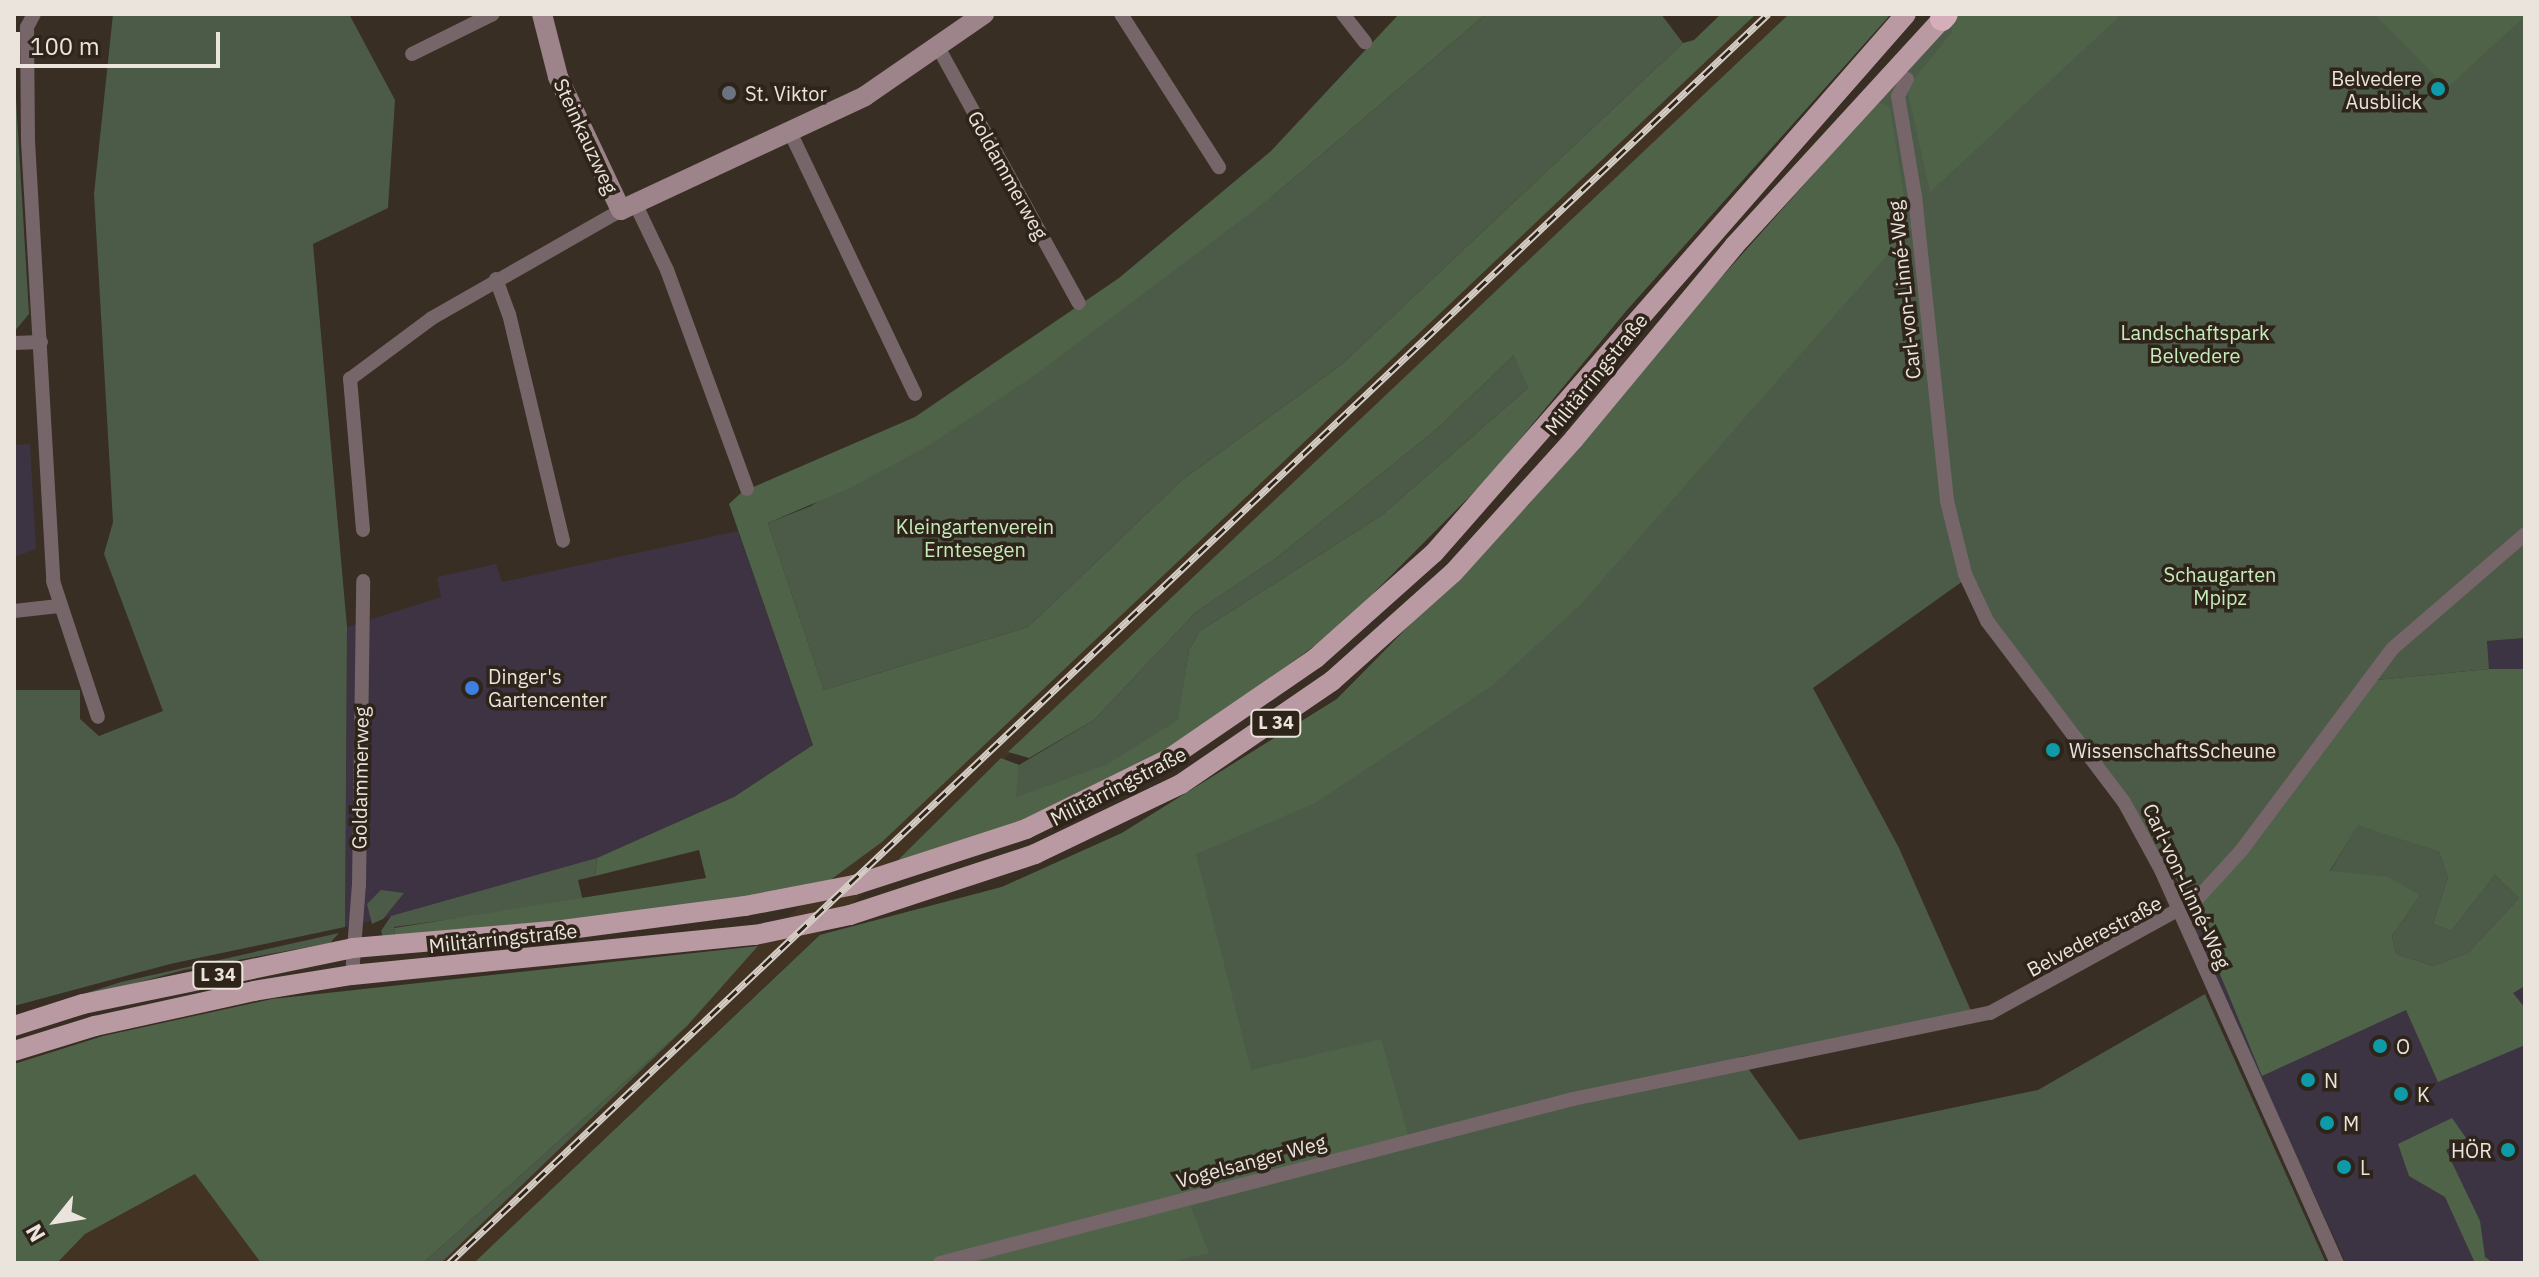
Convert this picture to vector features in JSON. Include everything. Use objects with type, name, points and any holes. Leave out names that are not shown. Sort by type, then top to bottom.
[{"type":"main road","name":"Militärringstraße","points":[[14,1026],[83,1004],[353,948],[562,930],[745,906],[854,885],[1026,829],[1170,758],[1316,658],[1434,553],[1906,14]]},
{"type":"main road","name":"Militärringstraße","points":[[14,1051],[109,1023],[352,975],[661,947],[755,935],[850,915],[1035,854],[1181,784],[1332,681],[1453,573],[1574,439],[1734,246],[1944,16]]},
{"type":"street","points":[[34,14],[27,27],[28,141],[53,581],[98,717]]},
{"type":"street","points":[[412,54],[493,14]]},
{"type":"street","name":"Steinkauzweg","points":[[542,14],[568,103],[628,207]]},
{"type":"street","points":[[363,530],[350,379],[496,279],[628,207],[791,134],[865,96],[984,14]]},
{"type":"street","points":[[1121,14],[1219,167]]},
{"type":"street","points":[[1343,14],[1365,42]]},
{"type":"street","name":"Goldammerweg","points":[[938,47],[1079,303]]},
{"type":"street","name":"Carl-von-Linné-Weg","points":[[1907,79],[1898,96],[1915,196],[1947,501],[1965,574],[1987,621],[2124,802],[2180,912],[2337,1263]]},
{"type":"street","points":[[791,134],[915,394]]},
{"type":"street","points":[[628,207],[667,270],[747,489]]},
{"type":"street","points":[[496,279],[509,314],[563,541]]},
{"type":"street","points":[[14,343],[41,342]]},
{"type":"street","name":"Belvederestraße","points":[[1573,1099],[1990,1013],[2180,912],[2241,851],[2392,649],[2525,534]]},
{"type":"street","name":"Goldammerweg","points":[[352,975],[363,581]]},
{"type":"street","points":[[14,611],[59,606]]},
{"type":"street","name":"Vogelsanger Weg","points":[[940,1263],[1573,1099]]},
{"type":"shaded area","points":[[1756,14],[1789,14],[474,1263],[441,1263],[687,1026],[758,946],[818,889],[882,842]]},
{"type":"shaded area","points":[[30,444],[36,549],[14,557],[14,445]]},
{"type":"shaded area","points":[[738,531],[813,745],[734,797],[597,858],[460,900],[345,927],[347,627],[441,597],[437,577],[496,564],[502,582]]},
{"type":"shaded area","points":[[2525,638],[2525,1263],[2346,1263],[2194,933],[2263,849],[2490,677],[2487,641]]},
{"type":"shaded area","points":[[195,1174],[261,1263],[57,1263],[85,1234]]},
{"type":"green space","points":[[113,14],[349,14],[395,100],[388,208],[313,244],[347,627],[345,927],[170,964],[14,1006],[14,690],[80,690],[80,719],[99,736],[163,711],[104,554],[113,522],[94,194]]},
{"type":"green space","points":[[1399,14],[1486,14],[1274,195],[1038,373],[931,444],[852,487],[768,523],[824,690],[1028,627],[1182,480],[1341,365],[1683,43],[1694,40],[1721,14],[1756,14],[882,842],[818,889],[569,920],[395,935],[394,928],[706,878],[699,850],[595,876],[597,858],[734,797],[813,745],[729,504],[742,492],[915,417],[1119,278],[1271,151]]},
{"type":"green space","name":"Kleingartenverein Erntesegen","points":[[1486,14],[1661,14],[1683,43],[1341,365],[1182,480],[1028,627],[824,690],[768,523],[811,506],[1274,195]]},
{"type":"green space","points":[[1789,14],[1891,14],[1627,310],[1487,479],[1338,629],[1195,732],[1115,778],[1037,815],[891,867],[1001,758],[1019,765],[1016,797],[1106,765],[1178,720],[1189,650],[1200,631],[1382,515],[1528,388],[1514,355],[1438,428],[1275,559],[1196,612],[1094,720],[1029,758],[1008,752]]},
{"type":"green space","name":"Landschaftspark Belvedere","points":[[1958,14],[2525,14],[2525,638],[2487,641],[2489,669],[2376,680],[2236,866],[2200,888],[2183,891],[2123,791],[1963,581],[1813,688],[1899,848],[1972,1013],[1740,1057],[1799,1140],[2038,1090],[2205,994],[2326,1263],[474,1263],[820,935],[1002,887],[1122,833],[1337,699],[1530,503],[1687,316]]},
{"type":"green space","points":[[1958,14],[2122,14],[1930,192],[1907,88],[1952,32],[1951,22]]},
{"type":"green space","points":[[2374,14],[2525,14],[2525,16],[2447,88]]},
{"type":"green space","points":[[14,66],[29,314],[14,332]]},
{"type":"green space","points":[[1878,102],[1890,108],[1908,221],[1914,225],[1581,604],[1493,685],[1315,803],[1196,854],[1251,1070],[1381,1039],[1411,1145],[1190,1205],[1209,1253],[1165,1263],[474,1263],[820,935],[1002,887],[1122,833],[1337,699],[1530,503],[1687,316]]},
{"type":"green space","points":[[1515,354],[1528,388],[1382,515],[1200,631],[1189,650],[1179,720],[1106,766],[1015,798],[1019,765],[1094,720],[1196,612],[1275,559],[1438,428]]},
{"type":"green space","points":[[2489,669],[2525,669],[2525,986],[2513,993],[2525,1008],[2525,1045],[2438,1082],[2406,1010],[2262,1076],[2194,911],[2236,866],[2376,680]],"holes":[[[2358,825],[2439,852],[2448,877],[2433,924],[2451,931],[2495,875],[2519,898],[2468,953],[2433,966],[2396,954],[2392,936],[2420,895],[2388,877],[2330,871]]]},
{"type":"green space","points":[[2358,824],[2439,852],[2448,877],[2433,924],[2451,931],[2495,875],[2519,898],[2468,953],[2433,966],[2396,954],[2392,936],[2420,895],[2330,872]]},
{"type":"green space","points":[[597,858],[595,876],[578,880],[583,901],[394,927],[395,935],[383,937],[381,931],[391,916]]},
{"type":"green space","points":[[381,890],[404,893],[383,919],[372,924],[367,904]]},
{"type":"green space","points":[[339,933],[330,943],[184,970],[14,1016],[121,982]]},
{"type":"green space","points":[[758,946],[687,1026],[423,1263],[261,1263],[195,1174],[85,1234],[57,1263],[14,1263],[14,1064],[103,1036],[272,999]]},
{"type":"green space","points":[[687,1026],[441,1263],[423,1263]]},
{"type":"green space","points":[[2452,1118],[2466,1138],[2446,1150],[2480,1221],[2485,1257],[2493,1263],[2475,1263],[2445,1197],[2409,1176],[2398,1144]]},
{"type":"railway","points":[[449,1263],[1768,14]]},
{"type":"place","name":"Belvedere Ausblick","points":[[2438,89]]},
{"type":"place","name":"St. Viktor","points":[[729,93]]},
{"type":"place","name":"Dinger's Gartencenter","points":[[472,688]]},
{"type":"place","name":"WissenschaftsScheune","points":[[2053,750]]},
{"type":"place","name":"O","points":[[2380,1046]]},
{"type":"place","name":"N","points":[[2308,1080]]},
{"type":"place","name":"K","points":[[2401,1094]]},
{"type":"place","name":"M","points":[[2327,1123]]},
{"type":"place","name":"HÖR","points":[[2508,1150]]},
{"type":"place","name":"L","points":[[2344,1167]]},
{"type":"park label","name":"Schaugarten Mpipz","points":[[2220,586]]}]
